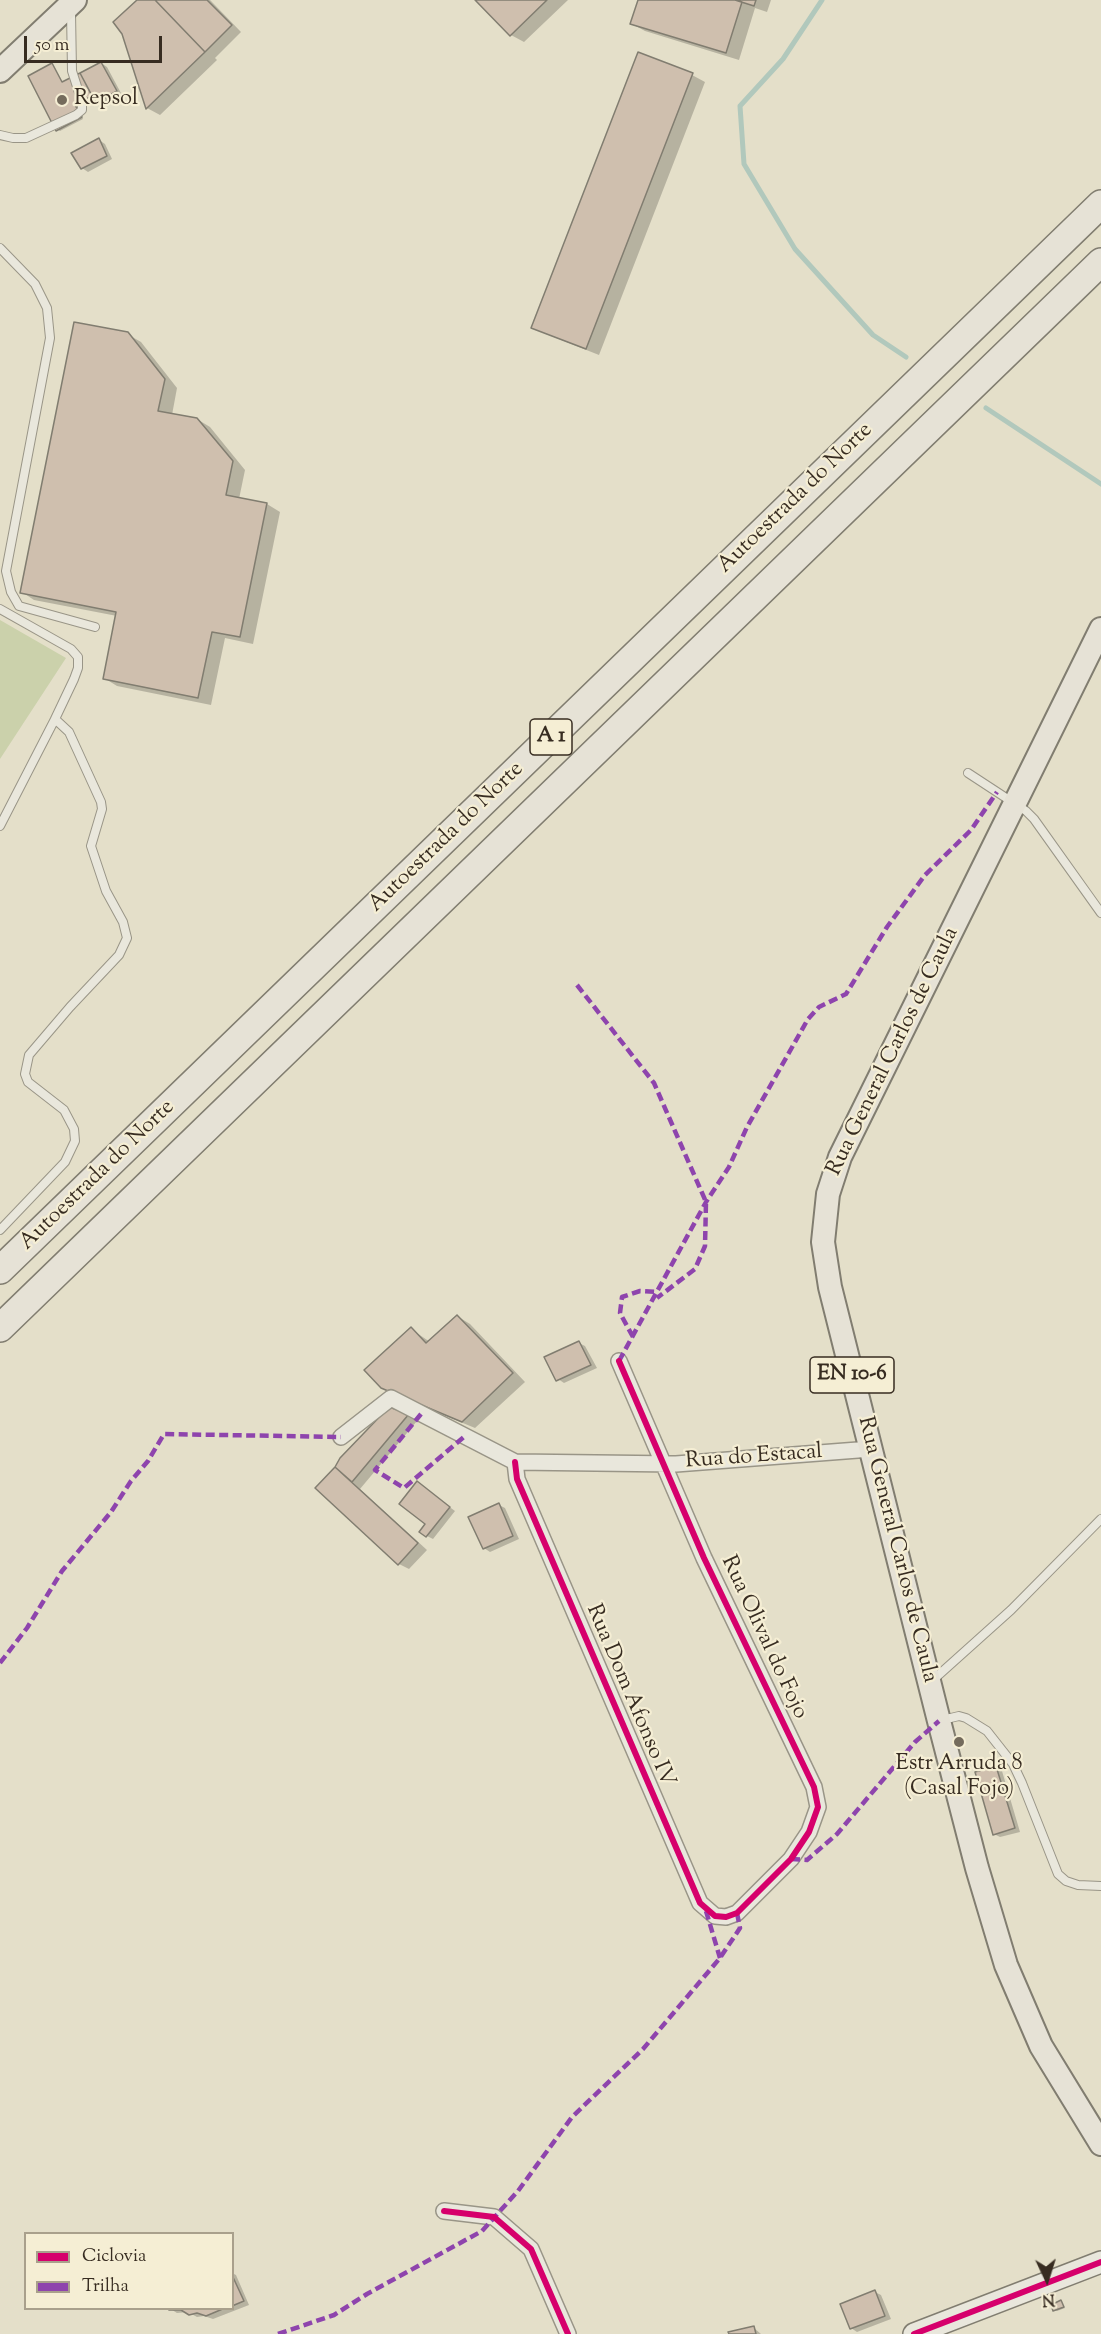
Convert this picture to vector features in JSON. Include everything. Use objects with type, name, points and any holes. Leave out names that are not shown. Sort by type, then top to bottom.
[{"type":"highway","name":"Autoestrada do Norte","points":[[0,1270],[1101,204]]},
{"type":"highway","name":"Autoestrada do Norte","points":[[0,1328],[1101,262]]},
{"type":"main road","points":[[0,71],[73,2]]},
{"type":"main road","name":"Rua General Carlos de Caula","points":[[1101,629],[840,1157],[828,1194],[823,1226],[826,1266],[871,1449],[974,1858],[1006,1965],[1041,2046],[1101,2144]]},
{"type":"street","name":"Rua Olival do Fojo","points":[[620,1361],[723,1598],[814,1787],[818,1807],[808,1832],[792,1859],[737,1913]]},
{"type":"street","name":"Rua do Estacal","points":[[342,1437],[391,1398],[515,1462],[664,1464],[871,1449]]},
{"type":"street","name":"Rua Dom Afonso IV","points":[[515,1462],[517,1479],[700,1904],[714,1916],[726,1917],[737,1913]]},
{"type":"street","points":[[444,2211],[494,2217],[531,2249],[568,2334]]},
{"type":"street","points":[[914,2334],[1101,2262]]},
{"type":"lane","points":[[0,135],[26,138],[82,110],[82,102],[72,71],[73,2]]},
{"type":"lane","points":[[0,249],[35,284],[47,308],[50,338],[6,571],[11,592],[19,606],[94,627]]},
{"type":"lane","points":[[0,609],[71,649],[78,657],[78,668],[56,719],[0,826]]},
{"type":"lane","points":[[0,1230],[65,1161],[75,1141],[74,1129],[64,1110],[28,1082],[25,1074],[29,1055],[119,955],[127,938],[123,922],[106,891],[91,846],[102,809],[101,802],[69,732],[56,719]]},
{"type":"lane","points":[[968,773],[1034,819],[1101,913]]},
{"type":"lane","points":[[929,1683],[1011,1610],[1101,1519]]},
{"type":"lane","points":[[939,1721],[959,1716],[987,1731],[1012,1764],[1022,1783],[1058,1874],[1066,1881],[1078,1885],[1101,1886]]},
{"type":"green space","points":[[0,620],[66,658],[0,759]]},
{"type":"building","points":[[137,0],[155,0],[205,52],[146,109],[122,34],[113,22]]},
{"type":"building","points":[[155,0],[207,0],[232,25],[205,52]]},
{"type":"building","points":[[475,0],[547,0],[510,36]]},
{"type":"building","points":[[638,0],[735,0],[742,2],[726,53],[630,24]]},
{"type":"building","points":[[735,0],[756,0],[754,6]]},
{"type":"building","points":[[638,52],[693,73],[586,349],[531,328]]},
{"type":"building","points":[[101,62],[117,91],[96,103],[80,73]]},
{"type":"building","name":"Repsol","points":[[52,63],[62,82],[80,73],[92,96],[75,105],[82,117],[56,131],[28,76]]},
{"type":"building","points":[[99,138],[107,156],[81,169],[71,153]]},
{"type":"building","points":[[74,322],[128,332],[165,379],[158,411],[197,418],[233,461],[226,495],[267,503],[240,637],[212,632],[198,698],[103,679],[116,612],[20,593]]},
{"type":"building","points":[[457,1315],[513,1373],[462,1422],[381,1388],[364,1370],[411,1327],[426,1343]]},
{"type":"building","points":[[579,1341],[591,1365],[556,1381],[544,1357]]},
{"type":"building","points":[[389,1407],[409,1414],[352,1482],[335,1467],[340,1458]]},
{"type":"building","points":[[335,1467],[418,1543],[398,1565],[315,1488]]},
{"type":"building","points":[[417,1481],[450,1507],[426,1537],[419,1532],[425,1524],[399,1504]]},
{"type":"building","points":[[499,1503],[513,1536],[483,1549],[468,1517]]},
{"type":"building","points":[[996,1766],[1015,1828],[993,1835],[975,1772]]},
{"type":"building","points":[[234,2279],[244,2301],[234,2305]]},
{"type":"building","points":[[875,2290],[885,2316],[850,2329],[840,2304]]},
{"type":"building","points":[[1061,2300],[1064,2307],[1053,2311],[1051,2305]]},
{"type":"building","points":[[181,2310],[220,2310],[206,2316],[197,2313],[189,2315]]},
{"type":"building","points":[[754,2326],[756,2334],[729,2334],[728,2332]]},
{"type":"waterway","points":[[822,0],[783,59],[740,106],[744,164],[795,249],[873,335],[906,357]]},
{"type":"waterway","points":[[986,408],[1101,484]]},
{"type":"marked path","points":[[619,1361],[706,1202],[729,1167],[747,1127],[808,1019],[819,1007],[846,994],[887,927],[925,875],[971,830],[997,792]]},
{"type":"marked path","points":[[577,985],[654,1083],[706,1202],[705,1246],[695,1269],[657,1298]]},
{"type":"marked path","points":[[633,1337],[620,1313],[622,1297],[640,1291],[657,1292]]},
{"type":"marked path","points":[[421,1414],[375,1470],[404,1488],[465,1436]]},
{"type":"marked path","points":[[0,1663],[27,1628],[62,1571],[111,1512],[131,1481],[148,1461],[164,1434],[341,1437]]},
{"type":"marked path","points":[[791,1859],[807,1860],[837,1834],[915,1742],[939,1721]]},
{"type":"marked path","points":[[706,1911],[720,1958]]},
{"type":"marked path","points":[[278,2334],[334,2315],[367,2294],[482,2231],[518,2191],[572,2117],[643,2049],[720,1958],[740,1928],[737,1913]]},
{"type":"cycle path","points":[[515,1462],[517,1479],[700,1903],[715,1916],[726,1917],[737,1913],[791,1859],[809,1832],[818,1807],[814,1787],[704,1558],[619,1361]]},
{"type":"cycle path","points":[[444,2211],[494,2217],[531,2249],[568,2334]]},
{"type":"cycle path","points":[[914,2334],[1101,2262]]},
{"type":"place","name":"Repsol","points":[[62,100]]},
{"type":"place","name":"Estr Arruda 8 (Casal Fojo)","points":[[959,1742]]}]
